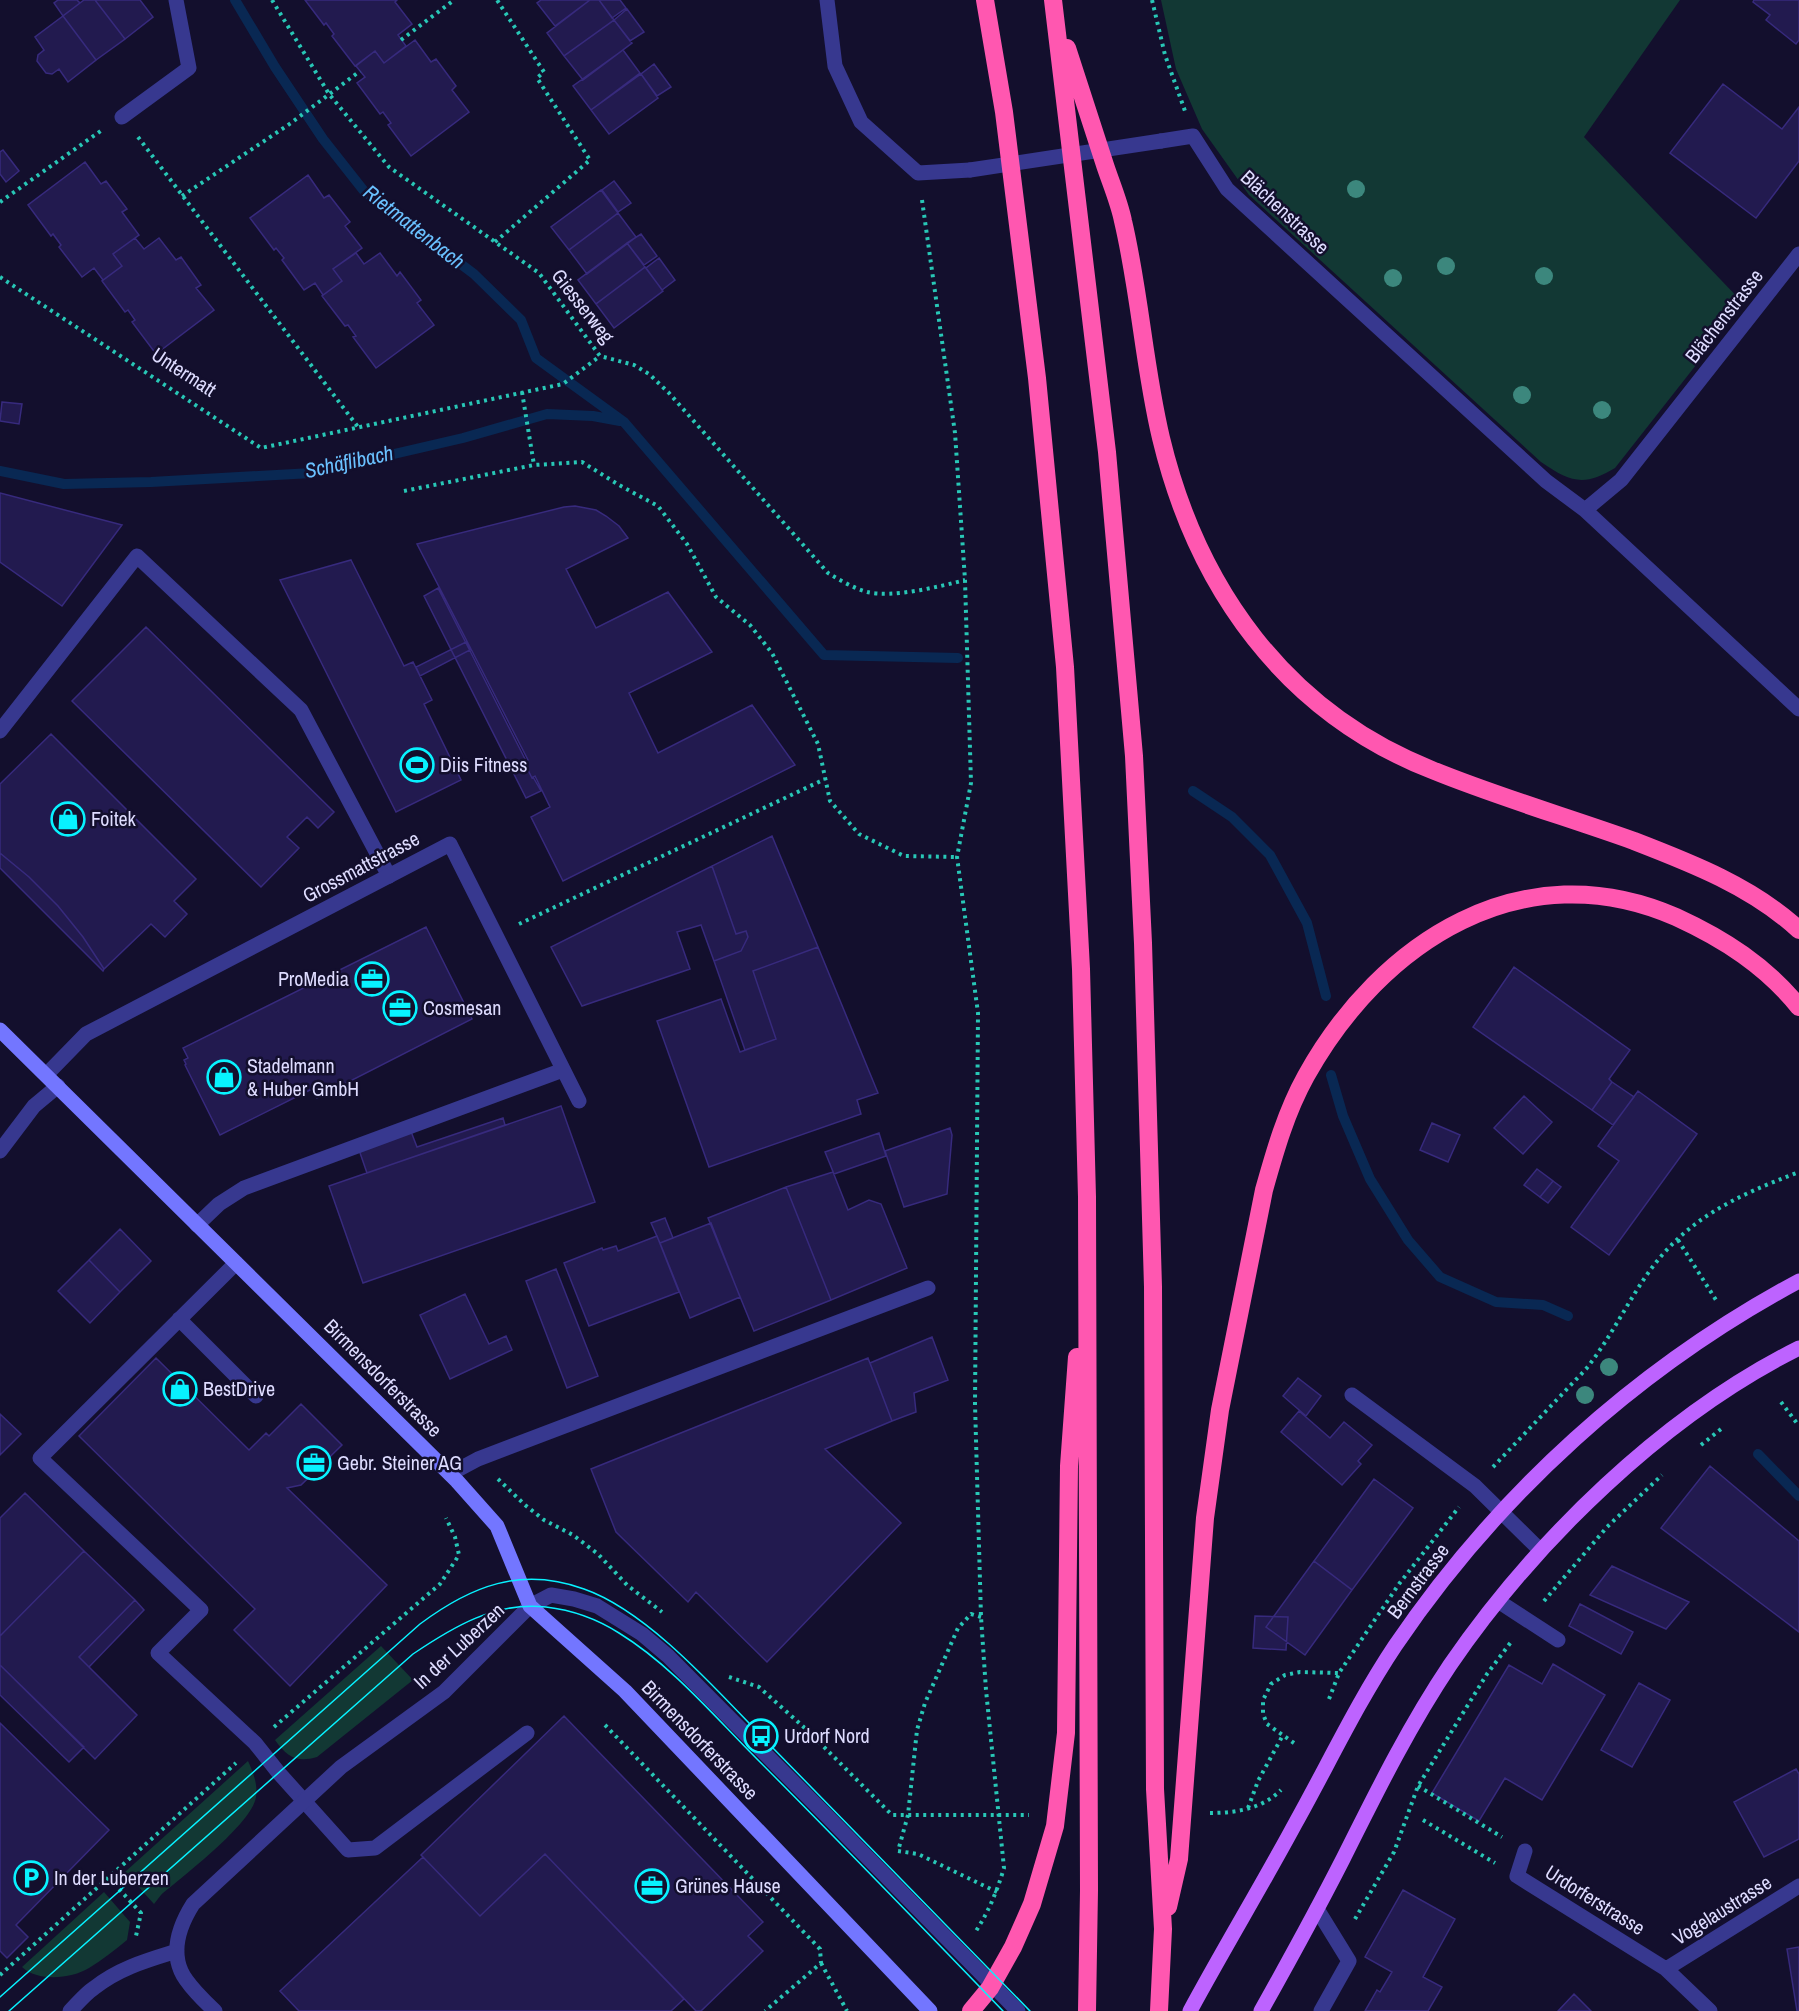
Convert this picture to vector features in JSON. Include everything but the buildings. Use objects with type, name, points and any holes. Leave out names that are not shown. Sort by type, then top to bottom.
[{"type":"highway","points":[[985,0],[1004,112],[1037,378],[1065,667],[1081,969],[1087,1197],[1089,1890],[1087,2011]]},
{"type":"highway","points":[[1053,5],[1123,220],[1161,437],[1182,512],[1223,594],[1261,647],[1315,700],[1341,721],[1383,747],[1427,769],[1634,841],[1713,873],[1791,922],[1799,930]]},
{"type":"highway","points":[[1053,5],[1107,452],[1134,756],[1143,955],[1153,1287],[1155,1789],[1163,1929],[1159,2011]]},
{"type":"highway","points":[[1163,1929],[1179,1859],[1205,1518],[1220,1410],[1270,1168],[1288,1114],[1306,1075],[1325,1046],[1358,1002],[1395,964],[1435,936],[1470,915],[1518,899],[1561,893],[1610,897],[1657,909],[1710,932],[1751,960],[1787,992],[1799,1008]]},
{"type":"highway","points":[[971,2011],[990,1988],[1013,1947],[1032,1904],[1054,1826],[1066,1733],[1070,1466],[1087,1197]]},
{"type":"main road","name":"Birmensdorferstrasse","points":[[0,1030],[450,1474],[497,1526],[530,1606],[625,1691],[930,2011]]},
{"type":"main road","name":"Bernstrasse","points":[[1190,2011],[1365,1696],[1394,1649],[1469,1548],[1581,1432],[1613,1405],[1698,1341],[1799,1281]]},
{"type":"main road","points":[[1262,2011],[1394,1758],[1450,1665],[1498,1601],[1540,1550],[1644,1451],[1743,1379],[1799,1348]]},
{"type":"main road","points":[[1178,2011],[1200,1994]]},
{"type":"street","points":[[122,117],[189,68],[176,0]]},
{"type":"street","points":[[827,0],[836,66],[861,122],[918,173],[970,170],[1193,136]]},
{"type":"street","name":"Blächenstrasse","points":[[1193,136],[1227,189],[1546,481],[1585,510],[1799,709]]},
{"type":"street","name":"Blächenstrasse","points":[[1585,510],[1622,480],[1799,254]]},
{"type":"street","points":[[0,731],[138,556],[301,710],[389,876]]},
{"type":"street","name":"Grossmattstrasse","points":[[46,1075],[86,1034],[450,844],[579,1101]]},
{"type":"street","points":[[197,1225],[219,1204],[244,1188],[563,1070]]},
{"type":"street","points":[[0,1151],[34,1106],[58,1086]]},
{"type":"street","points":[[236,1263],[40,1458],[201,1610],[158,1653],[255,1743],[303,1801],[348,1850],[375,1848],[526,1734]]},
{"type":"street","points":[[450,1474],[478,1459],[928,1288]]},
{"type":"street","points":[[179,1318],[256,1396]]},
{"type":"street","points":[[1352,1395],[1475,1486],[1540,1550]]},
{"type":"street","points":[[530,1606],[551,1595],[574,1599],[597,1606],[642,1634],[668,1656],[824,1812],[1018,2011]]},
{"type":"street","points":[[1498,1601],[1558,1640]]},
{"type":"street","name":"In der Luberzen","points":[[177,1952],[181,1923],[193,1904],[341,1767],[444,1692],[530,1606]]},
{"type":"street","name":"Urdorferstrasse","points":[[1525,1851],[1517,1876],[1666,1969],[1710,2011]]},
{"type":"street","name":"Vogelaustrasse","points":[[1666,1969],[1799,1886]]},
{"type":"street","points":[[1317,1909],[1349,1961],[1321,2011]]},
{"type":"street","points":[[70,2011],[94,1988],[119,1972],[138,1963],[177,1952],[181,1972],[215,2011]]},
{"type":"path","name":"Giesserweg","points":[[272,0],[327,96],[389,167],[539,273],[600,356],[634,365],[649,374],[669,393],[828,573],[848,585],[868,592],[905,592],[965,580]]},
{"type":"path","points":[[401,40],[454,0]]},
{"type":"path","points":[[495,242],[590,160],[537,78],[544,72],[497,0]]},
{"type":"path","points":[[1152,0],[1165,55],[1193,136]]},
{"type":"path","points":[[182,196],[291,123],[360,71]]},
{"type":"path","points":[[0,202],[122,117],[358,427]]},
{"type":"path","points":[[918,173],[955,433],[965,580],[971,783],[957,857],[978,1012],[975,1404],[981,1617],[1004,1868],[988,1913],[975,1933]]},
{"type":"path","name":"Untermatt","points":[[0,277],[261,448],[563,384],[600,356]]},
{"type":"path","points":[[522,392],[534,465]]},
{"type":"path","points":[[404,491],[534,465],[582,462],[658,506],[687,544],[716,597],[750,625],[772,653],[818,744],[830,801],[859,834],[904,855],[957,857]]},
{"type":"path","points":[[495,936],[825,779]]},
{"type":"path","points":[[1568,1387],[1598,1353],[1646,1276],[1678,1240],[1711,1212],[1732,1200],[1799,1172]]},
{"type":"path","points":[[1678,1240],[1719,1304]]},
{"type":"path","points":[[1781,1402],[1799,1426]]},
{"type":"path","points":[[1695,1449],[1730,1422]]},
{"type":"path","points":[[478,1459],[525,1506],[544,1520],[573,1535],[627,1585],[663,1613]]},
{"type":"path","points":[[1340,1944],[1394,1852],[1418,1786],[1487,1674],[1527,1621],[1607,1527],[1668,1470]]},
{"type":"path","points":[[981,1617],[971,1614],[958,1628],[925,1703],[917,1730],[908,1815],[898,1851],[918,1854],[997,1892]]},
{"type":"path","points":[[1293,1743],[1268,1724],[1263,1714],[1263,1700],[1271,1684],[1285,1676],[1300,1672],[1340,1673]]},
{"type":"path","points":[[728,1677],[759,1687],[806,1729],[892,1815],[946,1815]]},
{"type":"path","points":[[605,1725],[820,1949],[821,1963],[847,2011]]},
{"type":"path","points":[[1248,1809],[1258,1781],[1282,1735]]},
{"type":"path","points":[[1228,1813],[1248,1809],[1279,1792],[1284,1785]]},
{"type":"path","name":"Urdorferstrasse","points":[[1418,1786],[1525,1851]]},
{"type":"path","points":[[1423,1820],[1517,1876]]},
{"type":"path","points":[[109,1878],[141,1913],[135,1941],[138,1963]]},
{"type":"path","points":[[765,2011],[821,1963]]},
{"type":"green space","points":[[1161,0],[1680,0],[1584,137],[1744,304],[1615,468],[1586,480],[1577,480],[1560,474],[1541,462],[1249,195],[1202,129],[1176,69]]},
{"type":"green space","points":[[381,1646],[413,1680],[317,1757],[298,1759],[284,1751],[275,1740]]},
{"type":"green space","points":[[248,1761],[256,1787],[256,1797],[252,1808],[230,1835],[161,1895],[154,1904],[125,1872]]},
{"type":"green space","points":[[104,1892],[130,1922],[127,1940],[94,1965],[73,1975],[45,1977],[22,1967]]},
{"type":"waterway","name":"Rietmattenbach","points":[[235,0],[275,67],[323,139],[364,191],[474,274],[521,320],[536,358],[624,422],[824,655],[958,658]]},
{"type":"waterway","name":"Schäflibach","points":[[0,471],[64,484],[151,482],[312,473],[463,438],[547,414],[593,416],[620,421]]},
{"type":"waterway","points":[[1193,791],[1232,817],[1270,855],[1307,923],[1326,996]]},
{"type":"waterway","points":[[1331,1075],[1343,1116],[1370,1179],[1408,1240],[1440,1277],[1496,1302],[1543,1305],[1568,1316]]},
{"type":"waterway","name":"Schäflibach","points":[[1758,1454],[1799,1496]]},
{"type":"tram line","points":[[0,1997],[420,1624],[458,1599],[478,1590],[518,1580],[539,1579],[561,1582],[609,1600],[659,1635],[707,1680],[1030,2011]]},
{"type":"tram line","points":[[9,2011],[413,1654],[444,1634],[476,1618],[492,1612],[528,1606],[556,1608],[593,1619],[638,1646],[674,1675],[1003,2011]]},
{"type":"place","name":"Diis Fitness","points":[[417,765]]},
{"type":"place","name":"Foitek","points":[[68,819]]},
{"type":"place","name":"ProMedia","points":[[372,979]]},
{"type":"place","name":"Cosmesan","points":[[400,1008]]},
{"type":"place","name":"Stadelmann & Huber GmbH","points":[[224,1077]]},
{"type":"place","name":"BestDrive","points":[[180,1389]]},
{"type":"place","name":"Gebr. Steiner AG","points":[[314,1463]]},
{"type":"place","name":"Urdorf Nord","points":[[761,1736]]},
{"type":"place","name":"In der Luberzen","points":[[31,1878]]},
{"type":"place","name":"Grünes Hause","points":[[652,1886]]}]
